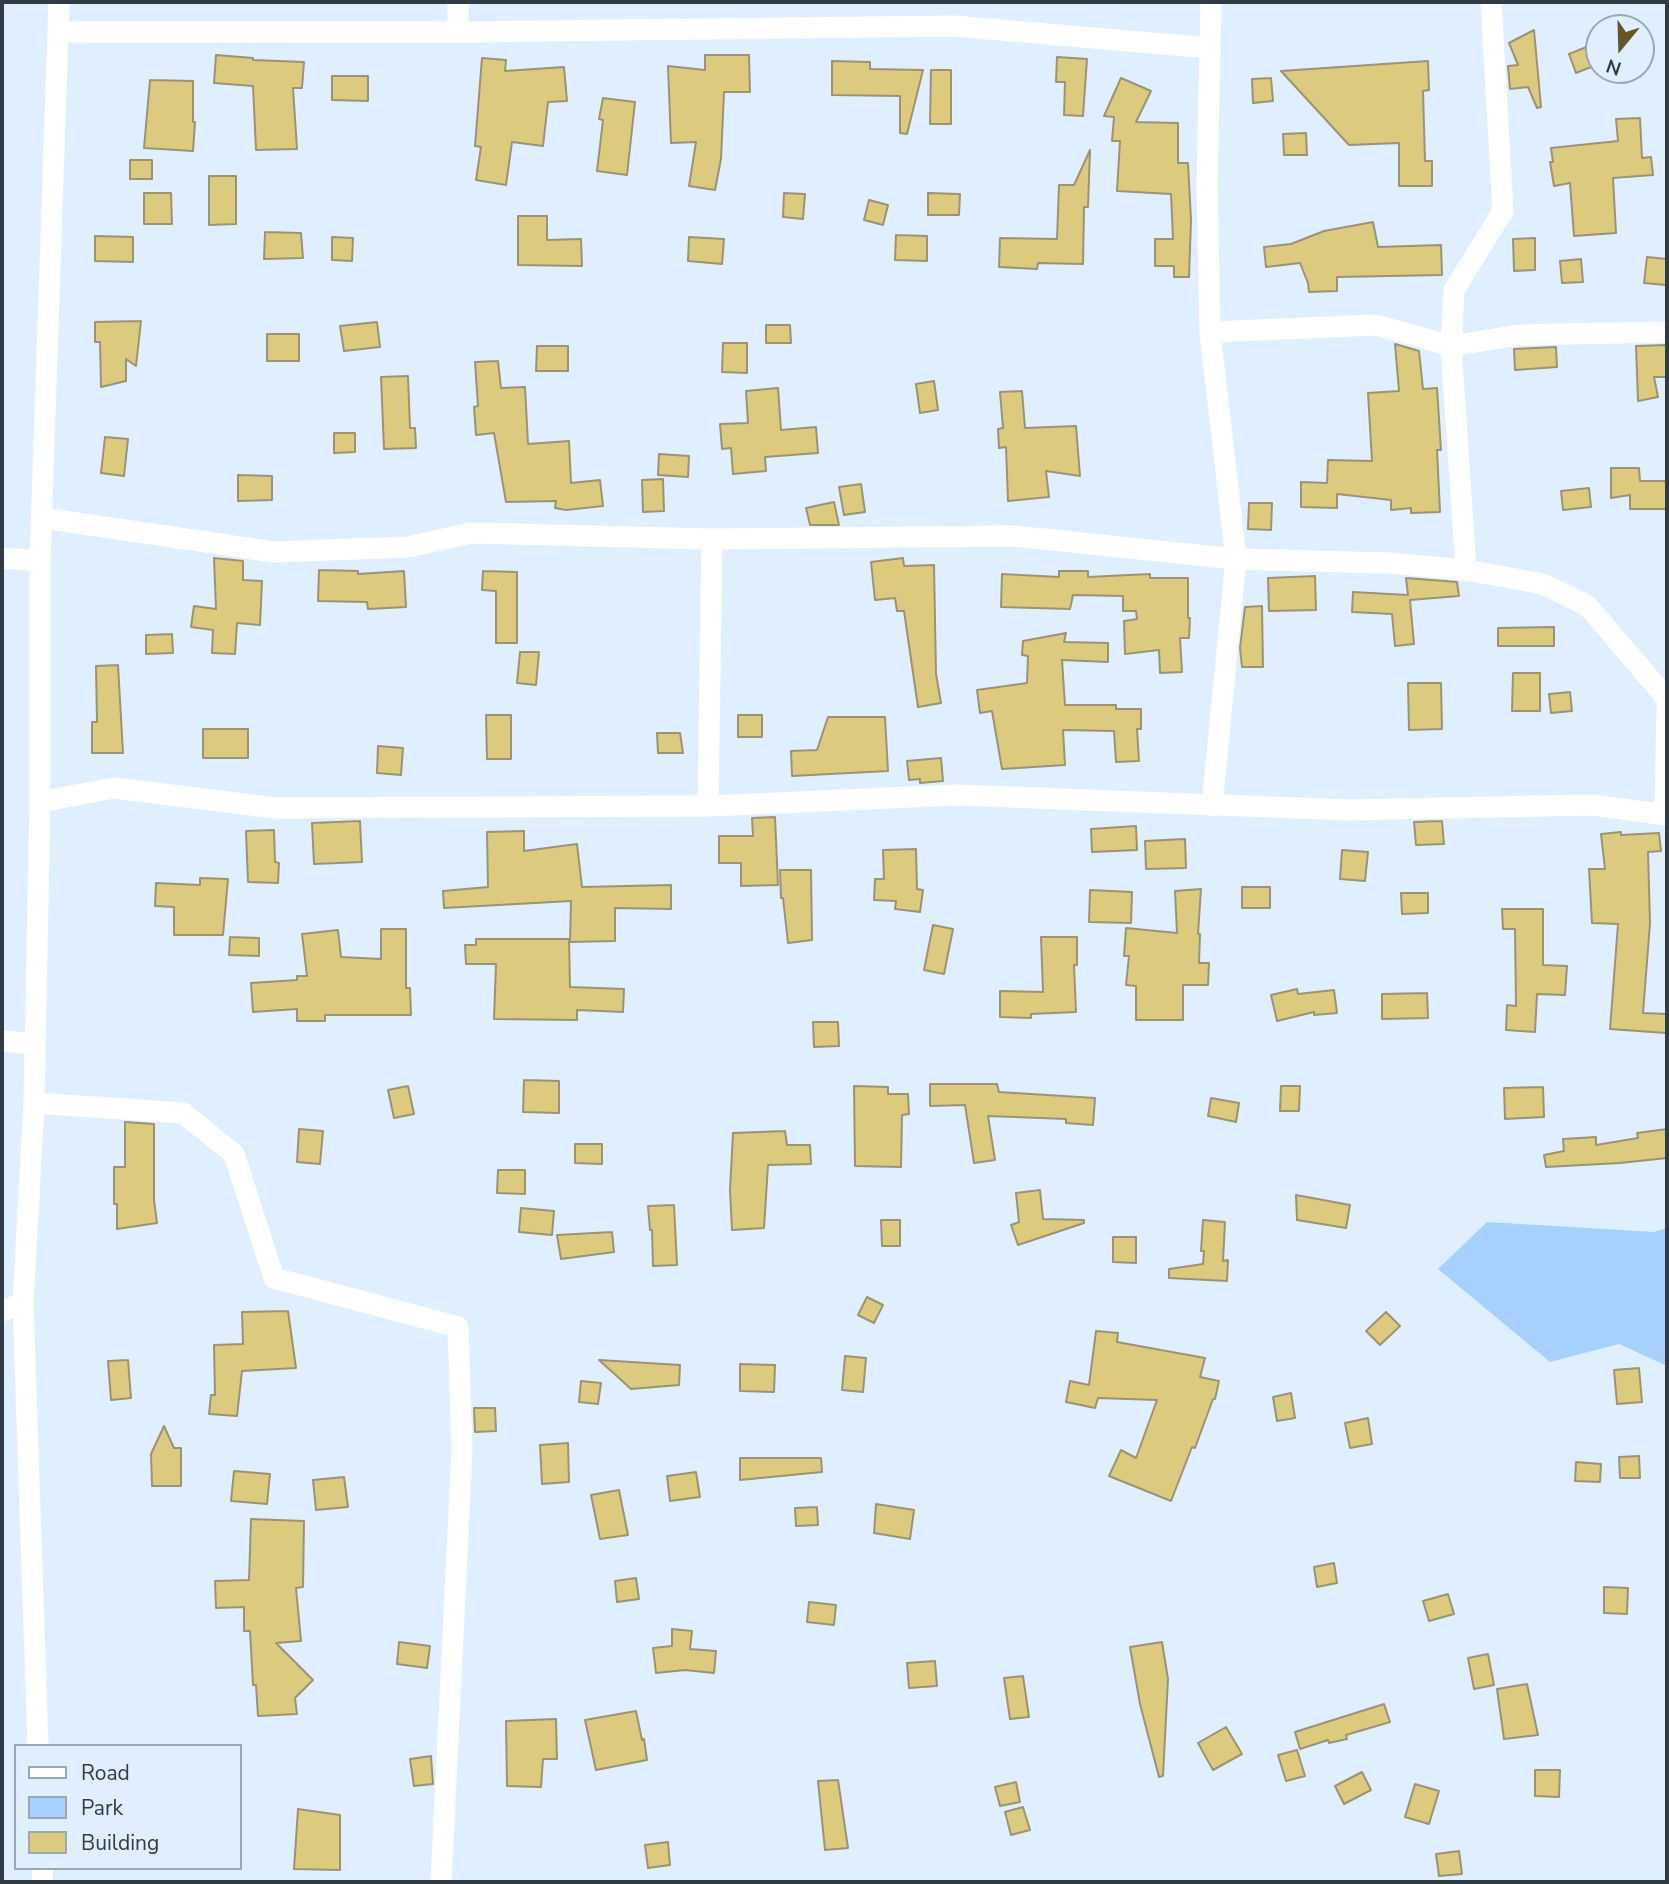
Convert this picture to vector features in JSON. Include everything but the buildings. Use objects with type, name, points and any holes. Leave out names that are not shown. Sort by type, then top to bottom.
[{"type":"street","points":[[38,1744],[23,1303],[34,1103],[40,802],[40,561],[59,2]]},
{"type":"street","points":[[458,2],[458,32]]},
{"type":"street","points":[[1211,2],[1207,187],[1209,332],[1236,559],[1212,806]]},
{"type":"street","points":[[1466,570],[1451,346],[1454,290],[1503,211],[1491,2]]},
{"type":"street","points":[[59,32],[458,32],[954,26],[1210,48]]},
{"type":"street","points":[[1209,332],[1376,325],[1451,346],[1519,335],[1667,332]]},
{"type":"street","points":[[43,519],[274,552],[408,547],[471,533],[712,539],[1014,537],[1236,559],[1390,563],[1466,570],[1544,584],[1588,606],[1667,699]]},
{"type":"street","points":[[708,806],[712,539]]},
{"type":"street","points":[[2,558],[40,561]]},
{"type":"street","points":[[40,802],[114,788],[276,808],[708,806],[957,794],[1349,810],[1592,805],[1666,815],[1667,708]]},
{"type":"street","points":[[2,1041],[34,1044]]},
{"type":"street","points":[[34,1103],[183,1113],[234,1154],[274,1278],[458,1327],[462,1450],[441,1882]]},
{"type":"street","points":[[2,1311],[23,1303]]},
{"type":"green space","points":[[1487,1222],[1654,1232],[1667,1228],[1667,1366],[1619,1344],[1550,1362],[1438,1269]]}]
